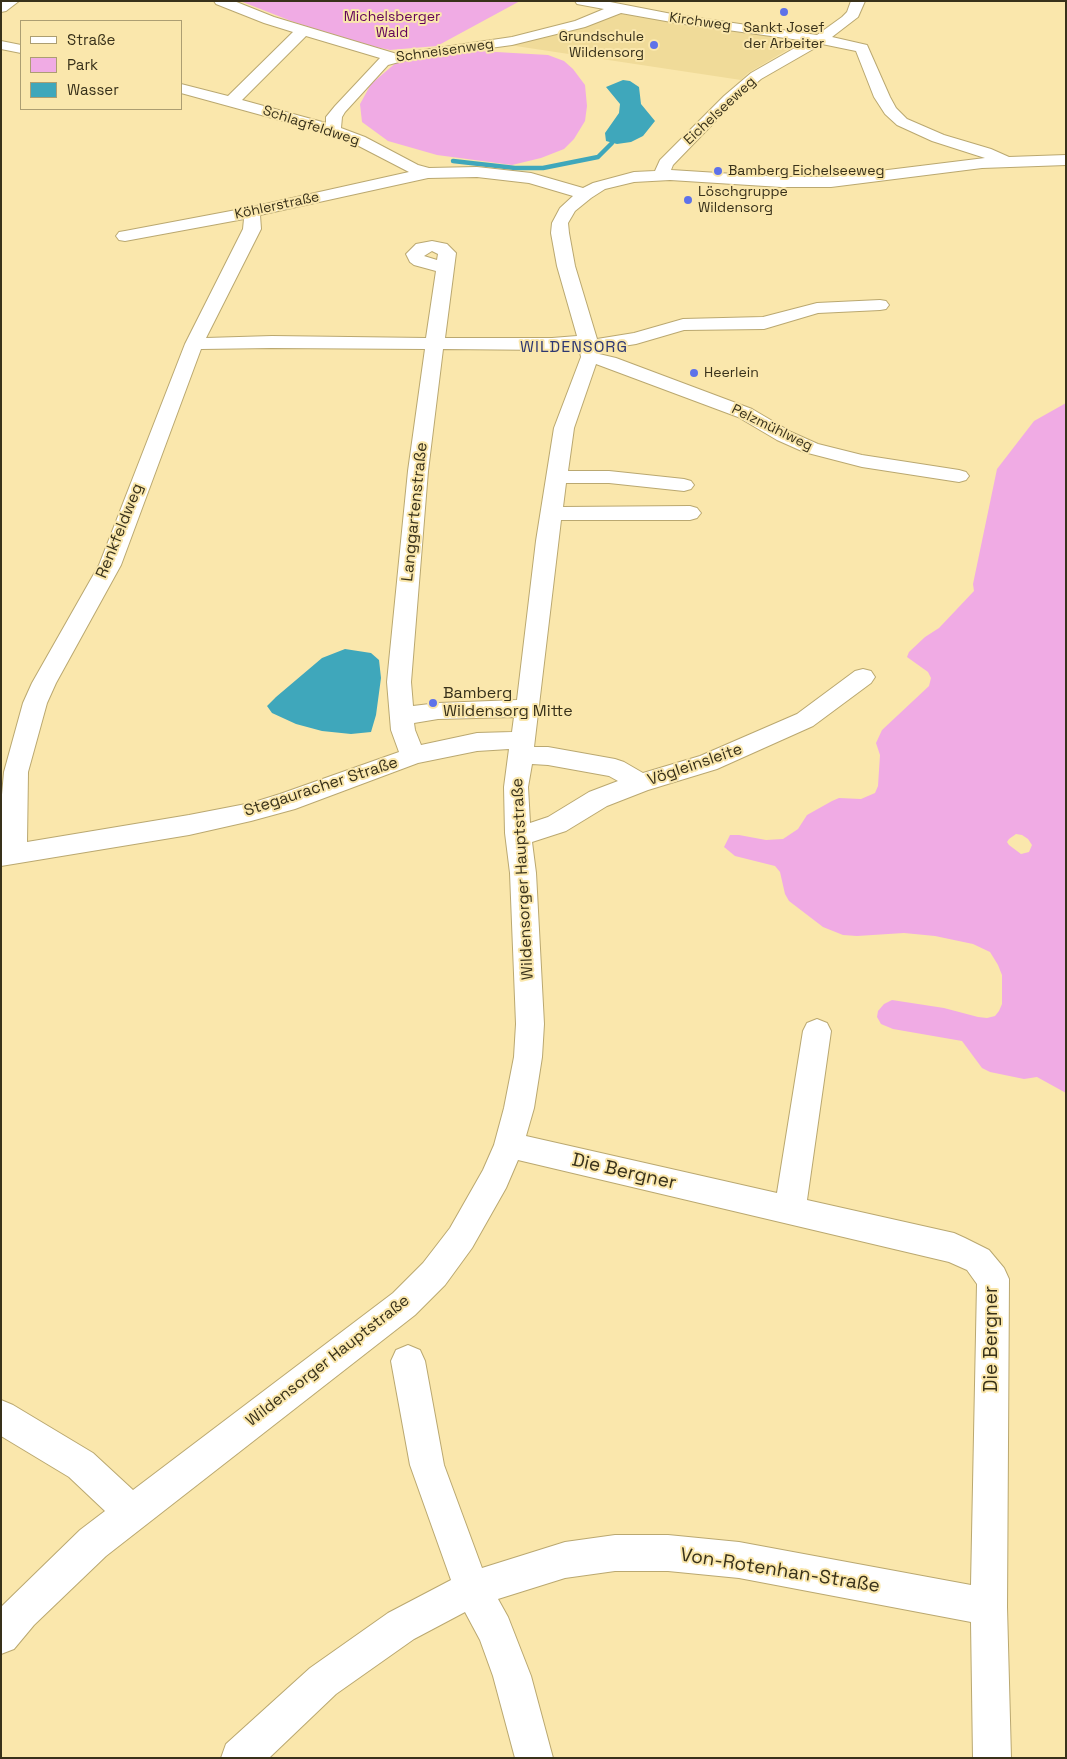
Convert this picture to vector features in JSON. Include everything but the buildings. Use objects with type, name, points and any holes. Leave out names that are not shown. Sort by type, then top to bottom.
[{"type":"street","points":[[1,8],[12,1]]},
{"type":"street","points":[[221,1],[302,31],[395,58]]},
{"type":"street","name":"Kirchweg","points":[[582,1],[677,19],[794,34],[862,48],[882,97],[890,111],[902,122],[924,133],[1006,161]]},
{"type":"street","name":"Schneisenweg","points":[[333,130],[334,117],[377,66],[395,58],[512,41],[580,24],[633,1]]},
{"type":"street","name":"Eichelseeweg","points":[[661,175],[666,163],[729,99],[756,76],[819,40],[847,20],[853,14],[858,1]]},
{"type":"street","points":[[231,102],[302,31]]},
{"type":"street","points":[[1,44],[20,49]]},
{"type":"street","name":"Schlagfeldweg","points":[[182,88],[333,130],[359,140],[412,168],[428,173],[477,172],[531,178],[584,194]]},
{"type":"street","points":[[589,348],[566,266],[560,234],[560,223],[568,208],[584,194],[598,186],[617,180],[661,175],[781,182],[831,182],[1006,161],[1066,160]]},
{"type":"street","name":"Köhlerstraße","points":[[125,236],[252,212],[428,173]]},
{"type":"street","name":"Renkfeldweg","points":[[7,855],[13,820],[16,772],[35,702],[110,565],[194,344],[252,229],[252,212]]},
{"type":"street","name":"Langgartenstraße","points":[[413,756],[402,730],[398,682],[418,471],[446,268]]},
{"type":"street","points":[[194,344],[272,342],[552,344],[589,348],[683,325],[764,323],[817,308],[880,305]]},
{"type":"street","name":"Pelzmühlweg","points":[[589,348],[609,362],[736,410],[811,448],[862,461],[959,476]]},
{"type":"street","name":"Wildensorger Hauptstraße","points":[[1,1636],[21,1612],[93,1543],[404,1304],[434,1274],[461,1238],[495,1178],[509,1145],[519,1108],[528,1057],[530,1024],[523,873],[518,833],[516,787],[520,748],[564,428],[589,348]]},
{"type":"street","points":[[557,477],[609,477],[684,485]]},
{"type":"street","points":[[551,514],[690,513]]},
{"type":"street","name":"Vögleinsleite","points":[[518,833],[537,832],[557,824],[598,799],[708,763],[805,720],[863,677]]},
{"type":"street","points":[[401,716],[438,712],[527,708]]},
{"type":"street","name":"Stegauracher Straße","points":[[7,855],[190,825],[251,812],[286,802],[413,756],[477,742],[520,748],[548,756],[615,768],[640,784]]},
{"type":"street","points":[[790,1211],[817,1031]]},
{"type":"street","name":"Die Bergner","points":[[509,1145],[954,1248],[978,1260],[993,1279],[989,1607],[992,1758]]},
{"type":"street","points":[[408,1361],[427,1465],[472,1589],[495,1630],[512,1676],[534,1758]]},
{"type":"street","points":[[1,1417],[81,1465],[132,1513]]},
{"type":"street","name":"Von-Rotenhan-Straße","points":[[240,1758],[323,1681],[401,1626],[472,1589],[565,1560],[615,1554],[668,1553],[739,1560],[989,1607]]},
{"type":"shaded area","name":"Grundschule Wildensorg","points":[[618,12],[793,37],[794,46],[748,73],[741,80],[509,45]]},
{"type":"green space","name":"Michelsberger Wald","points":[[240,1],[520,1],[437,46],[390,50],[353,42]]},
{"type":"green space","points":[[479,51],[548,55],[564,61],[573,69],[585,85],[587,106],[585,121],[574,139],[564,149],[541,158],[512,165],[437,155],[388,141],[362,122],[360,104],[371,84],[398,61]]},
{"type":"green space","points":[[1066,403],[1066,1093],[1037,1077],[1024,1079],[990,1072],[982,1068],[962,1041],[893,1029],[881,1024],[877,1017],[878,1011],[884,1004],[892,1000],[944,1008],[978,1017],[987,1018],[995,1016],[1002,1004],[1002,975],[990,952],[973,944],[935,936],[904,933],[843,935],[823,927],[789,901],[785,894],[780,872],[775,866],[735,856],[724,847],[730,835],[766,840],[783,839],[798,829],[807,815],[832,801],[839,798],[861,799],[875,793],[878,786],[880,755],[876,743],[882,730],[929,686],[931,678],[928,672],[907,657],[909,652],[925,637],[939,628],[974,591],[973,584],[997,469],[1034,421]],"holes":[[[1016,834],[1022,835],[1032,845],[1029,852],[1021,854],[1007,842]]]},
{"type":"water","points":[[623,80],[630,81],[639,87],[641,104],[655,121],[643,136],[631,142],[617,144],[606,141],[605,133],[619,113],[620,104],[606,87]]},
{"type":"water","points":[[345,649],[371,653],[379,660],[381,678],[376,715],[371,732],[351,734],[322,731],[296,724],[272,713],[267,706],[276,697],[322,658]]},
{"type":"waterway","points":[[453,161],[515,168],[543,168],[598,157],[612,143]]},
{"type":"place","name":"Sankt Josef der Arbeiter","points":[[784,12]]},
{"type":"place","name":"Grundschule Wildensorg","points":[[654,45]]},
{"type":"place","name":"Bamberg Eichelseeweg","points":[[718,171]]},
{"type":"place","name":"Löschgruppe Wildensorg","points":[[688,200]]},
{"type":"place","name":"Heerlein","points":[[694,373]]},
{"type":"place","name":"Bamberg Wildensorg Mitte","points":[[433,703]]},
{"type":"district","name":"WILDENSORG","points":[[574,348]]}]
